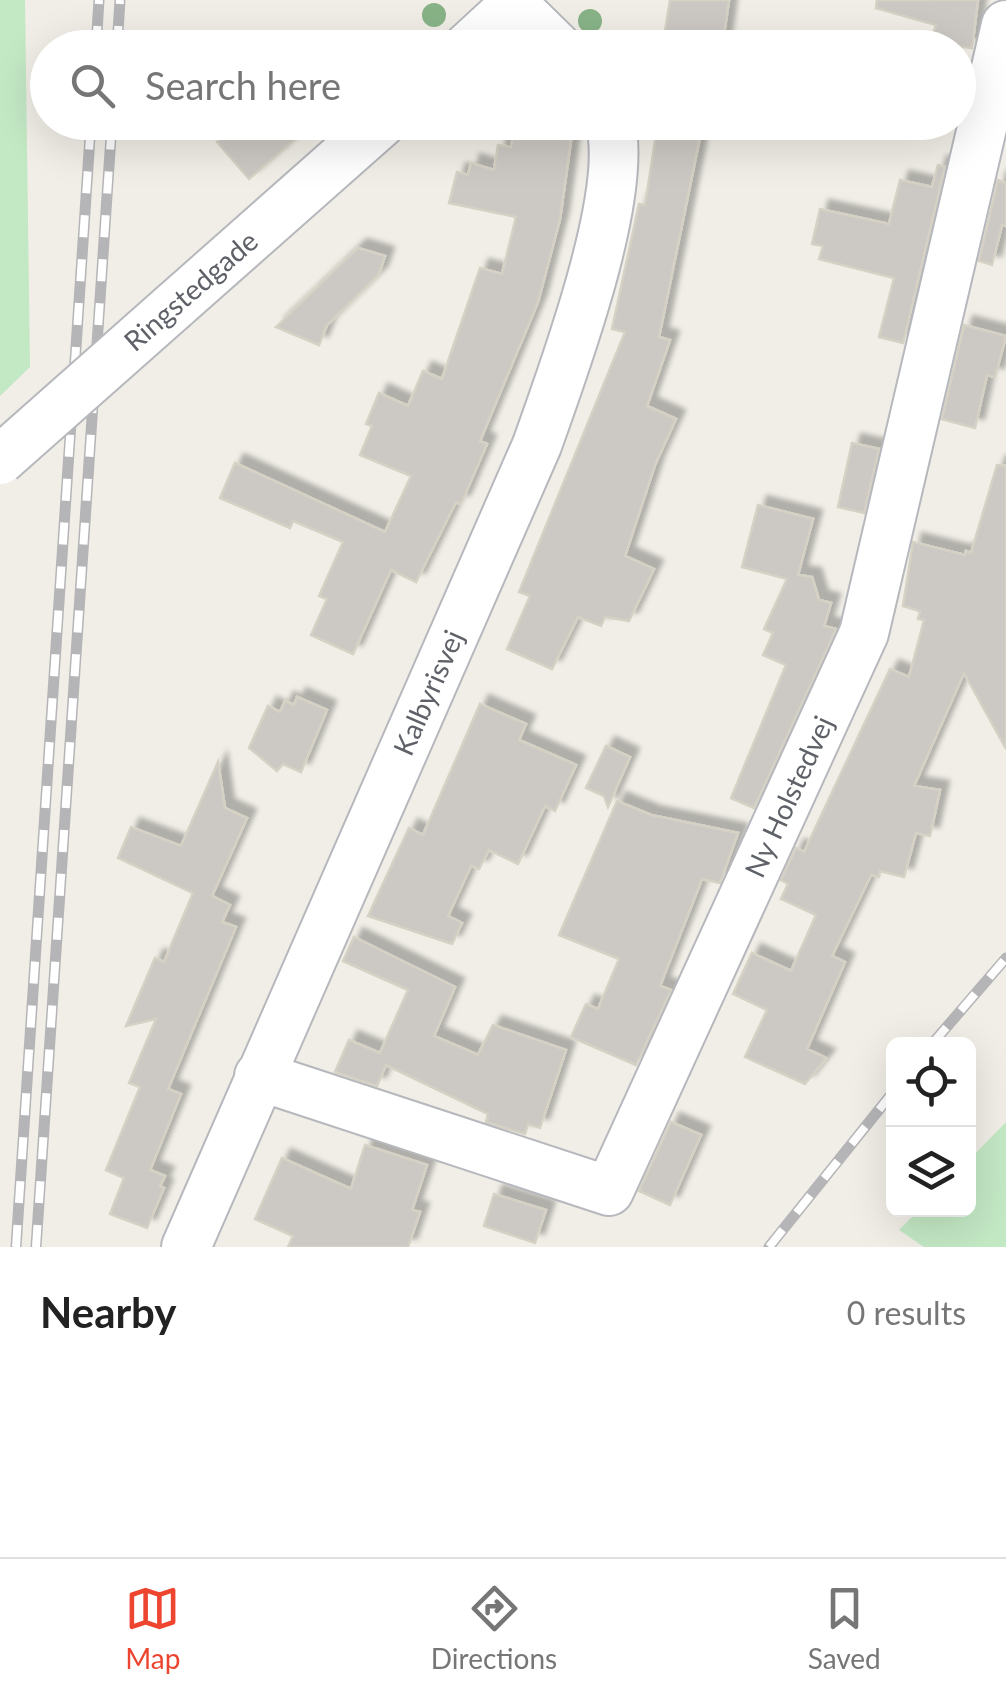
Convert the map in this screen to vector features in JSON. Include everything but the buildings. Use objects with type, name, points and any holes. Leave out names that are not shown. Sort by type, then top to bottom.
[{"type":"street","points":[[485,30],[515,1],[542,30]]},
{"type":"street","name":"Ny Holstedvej","points":[[259,1076],[609,1190],[864,633],[1006,25]]},
{"type":"street","name":"Ringstedgade","points":[[0,460],[362,140]]},
{"type":"street","name":"Kalbyrisvej","points":[[186,1247],[537,445],[581,322],[610,187],[614,140]]},
{"type":"green space","points":[[0,0],[25,0],[30,367],[0,396]]},
{"type":"green space","points":[[1006,1122],[1006,1247],[924,1247],[899,1230],[912,1217],[976,1217],[976,1153]]},
{"type":"railway","points":[[97,30],[99,0]]},
{"type":"railway","points":[[118,30],[120,0]]},
{"type":"railway","points":[[16,1247],[90,140]]},
{"type":"railway","points":[[36,1247],[111,140]]},
{"type":"railway","points":[[938,1037],[1006,958]]},
{"type":"railway","points":[[769,1247],[886,1101]]}]
